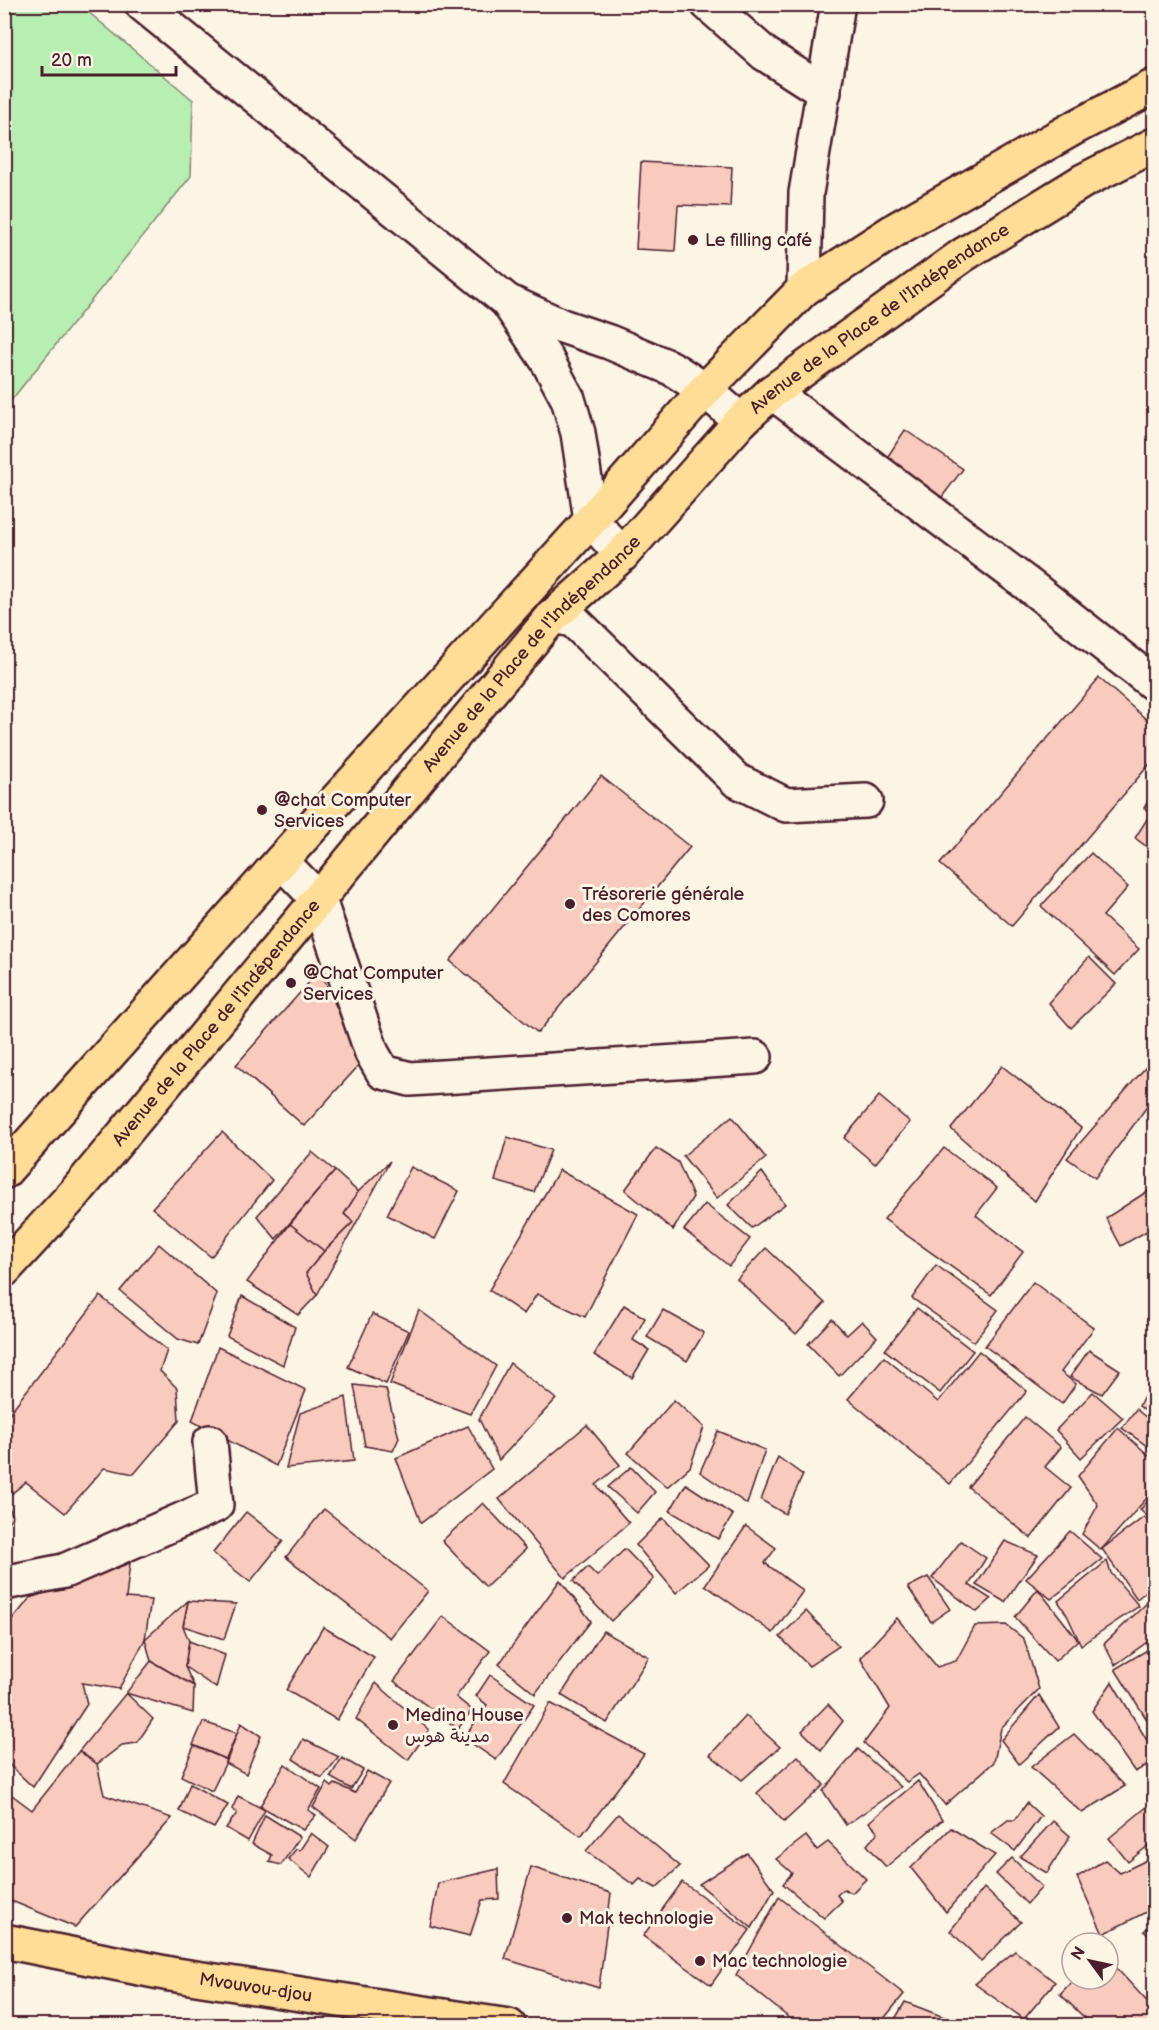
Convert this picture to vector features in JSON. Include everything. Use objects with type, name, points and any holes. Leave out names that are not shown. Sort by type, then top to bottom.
[{"type":"main road","points":[[5,1171],[281,861],[591,520],[705,390],[804,288],[898,228],[1072,129],[1155,86]]},
{"type":"main road","name":"Avenue de la Place de l'Indépendance","points":[[4,1270],[74,1194],[553,616],[622,555],[741,422],[772,392],[963,255],[1083,181],[1155,145]]},
{"type":"main road","name":"Mvouvou-djou","points":[[4,1941],[170,1974],[509,2025]]},
{"type":"street","points":[[142,4],[507,301],[562,326],[609,342],[670,368],[705,390],[741,422]]},
{"type":"street","points":[[708,4],[765,54],[824,92]]},
{"type":"street","points":[[804,288],[806,193],[838,4]]},
{"type":"street","points":[[507,301],[548,360],[568,399],[578,433],[591,520],[622,555]]},
{"type":"street","points":[[772,392],[1035,590],[1153,683]]},
{"type":"street","points":[[553,616],[573,620],[736,780],[786,805],[866,801]]},
{"type":"street","points":[[281,861],[319,900],[372,1053],[383,1072],[410,1079],[755,1057]]},
{"type":"street","points":[[4,1583],[64,1571],[216,1505],[210,1442]]},
{"type":"green space","points":[[5,4],[80,5],[193,100],[191,176],[5,408]]},
{"type":"building","points":[[641,162],[732,167],[730,207],[678,205],[675,251],[636,249]]},
{"type":"building","points":[[905,430],[963,469],[939,501],[886,459]]},
{"type":"building","points":[[1099,678],[1154,726],[1154,759],[1012,926],[940,864]]},
{"type":"building","name":"Trésorerie générale des Comores","points":[[601,776],[690,847],[538,1033],[450,961]]},
{"type":"building","points":[[1154,791],[1154,852],[1135,838],[1151,813],[1144,808]]},
{"type":"building","points":[[1091,853],[1128,887],[1103,916],[1139,949],[1115,975],[1041,906]]},
{"type":"building","points":[[1089,957],[1116,984],[1071,1028],[1049,1003]]},
{"type":"building","points":[[320,970],[361,1063],[304,1126],[236,1065]]},
{"type":"building","points":[[1151,1061],[1154,1065],[1154,1097],[1095,1178],[1067,1158]]},
{"type":"building","points":[[1002,1066],[1081,1128],[1035,1201],[951,1129]]},
{"type":"building","points":[[879,1096],[910,1122],[875,1164],[844,1138]]},
{"type":"building","points":[[732,1116],[766,1158],[717,1198],[683,1156]]},
{"type":"building","points":[[222,1132],[272,1180],[211,1257],[152,1208]]},
{"type":"building","points":[[507,1137],[551,1150],[534,1192],[495,1181]]},
{"type":"building","points":[[656,1148],[678,1162],[693,1197],[673,1230],[625,1190]]},
{"type":"building","points":[[944,1148],[997,1188],[976,1215],[1023,1252],[991,1295],[884,1219]]},
{"type":"building","points":[[312,1152],[335,1171],[276,1239],[257,1216]]},
{"type":"building","points":[[390,1161],[317,1295],[306,1273],[353,1222],[344,1214],[358,1192]]},
{"type":"building","points":[[411,1167],[459,1191],[435,1239],[387,1215]]},
{"type":"building","points":[[559,1170],[638,1214],[585,1317],[537,1294],[524,1314],[489,1290]]},
{"type":"building","points":[[335,1171],[358,1192],[344,1214],[353,1222],[324,1251],[290,1224]]},
{"type":"building","points":[[762,1172],[785,1204],[752,1228],[728,1205]]},
{"type":"building","points":[[1154,1187],[1154,1227],[1121,1246],[1106,1218]]},
{"type":"building","points":[[705,1204],[750,1239],[729,1266],[684,1230]]},
{"type":"building","points":[[290,1224],[324,1251],[306,1273],[317,1295],[298,1315],[247,1282]]},
{"type":"building","points":[[159,1244],[217,1294],[198,1345],[178,1339],[120,1291]]},
{"type":"building","points":[[766,1248],[825,1303],[796,1334],[737,1279]]},
{"type":"building","points":[[936,1265],[998,1310],[974,1342],[912,1298]]},
{"type":"building","points":[[1033,1282],[1094,1328],[1061,1372],[1076,1384],[1062,1404],[985,1346]]},
{"type":"building","points":[[100,1296],[167,1350],[160,1371],[177,1388],[179,1421],[134,1474],[104,1468],[65,1513],[26,1482],[5,1499],[13,1516],[4,1527],[4,1420]]},
{"type":"building","points":[[242,1296],[295,1327],[283,1365],[227,1336]]},
{"type":"building","points":[[624,1305],[645,1318],[633,1340],[649,1350],[632,1378],[594,1355]]},
{"type":"building","points":[[917,1308],[973,1351],[940,1393],[885,1350]]},
{"type":"building","points":[[419,1310],[496,1366],[470,1414],[390,1384]]},
{"type":"building","points":[[663,1310],[704,1333],[687,1361],[647,1337]]},
{"type":"building","points":[[372,1314],[409,1331],[386,1384],[348,1367]]},
{"type":"building","points":[[832,1319],[847,1335],[862,1321],[877,1337],[839,1376],[808,1344]]},
{"type":"building","points":[[218,1347],[306,1390],[276,1466],[192,1421]]},
{"type":"building","points":[[1089,1350],[1120,1370],[1102,1394],[1070,1377]]},
{"type":"building","points":[[979,1351],[1027,1391],[950,1484],[848,1399],[884,1357],[938,1402]]},
{"type":"building","points":[[510,1363],[556,1399],[499,1460],[479,1419]]},
{"type":"building","points":[[1154,1379],[1154,1417],[1139,1406]]},
{"type":"building","points":[[354,1385],[386,1389],[399,1438],[393,1451],[365,1446]]},
{"type":"building","points":[[1093,1392],[1123,1418],[1081,1458],[1056,1430]]},
{"type":"building","points":[[346,1397],[354,1461],[286,1468],[300,1413]]},
{"type":"building","points":[[674,1400],[704,1427],[690,1467],[667,1487],[628,1453]]},
{"type":"building","points":[[1136,1409],[1154,1424],[1154,1451],[1122,1428]]},
{"type":"building","points":[[1025,1417],[1061,1447],[1045,1467],[1071,1488],[1031,1538],[968,1487]]},
{"type":"building","points":[[587,1425],[620,1465],[596,1485],[629,1523],[565,1578],[499,1499]]},
{"type":"building","points":[[468,1426],[492,1469],[421,1523],[396,1458]]},
{"type":"building","points":[[1118,1428],[1154,1460],[1154,1490],[1101,1550],[1082,1534],[1098,1505],[1078,1476]]},
{"type":"building","points":[[718,1431],[765,1450],[747,1504],[700,1472]]},
{"type":"building","points":[[778,1457],[803,1475],[785,1514],[761,1500]]},
{"type":"building","points":[[631,1467],[655,1492],[637,1513],[608,1487]]},
{"type":"building","points":[[686,1484],[733,1515],[718,1539],[670,1511]]},
{"type":"building","points":[[1154,1494],[1154,1522],[1140,1510]]},
{"type":"building","points":[[483,1503],[526,1549],[486,1587],[442,1541]]},
{"type":"building","points":[[324,1509],[428,1591],[390,1638],[286,1557]]},
{"type":"building","points":[[246,1512],[283,1541],[250,1582],[213,1553]]},
{"type":"building","points":[[1144,1517],[1154,1528],[1154,1585],[1137,1599],[1102,1549]]},
{"type":"building","points":[[663,1518],[709,1565],[676,1593],[636,1545]]},
{"type":"building","points":[[746,1526],[776,1548],[765,1563],[803,1591],[773,1633],[705,1585]]},
{"type":"building","points":[[1070,1531],[1102,1559],[1051,1599],[1026,1579]]},
{"type":"building","points":[[961,1541],[986,1558],[969,1585],[991,1599],[977,1612],[932,1578]]},
{"type":"building","points":[[1005,1541],[1038,1555],[1005,1602],[976,1585]]},
{"type":"building","points":[[625,1549],[654,1579],[611,1621],[573,1581],[588,1567],[597,1576]]},
{"type":"building","points":[[1107,1561],[1111,1573],[1139,1606],[1081,1645],[1058,1601]]},
{"type":"building","points":[[130,1563],[126,1598],[151,1600],[145,1639],[119,1689],[82,1683],[87,1704],[33,1787],[4,1760],[4,1630],[30,1598]]},
{"type":"building","points":[[928,1577],[950,1609],[931,1622],[908,1587]]},
{"type":"building","points":[[560,1580],[591,1621],[535,1694],[499,1664]]},
{"type":"building","points":[[1038,1589],[1078,1640],[1055,1661],[1015,1617]]},
{"type":"building","points":[[1150,1600],[1154,1611],[1154,1637],[1115,1665],[1104,1644]]},
{"type":"building","points":[[188,1601],[236,1604],[224,1639],[183,1626]]},
{"type":"building","points":[[188,1601],[183,1626],[189,1641],[185,1667],[194,1686],[151,1661],[145,1639]]},
{"type":"building","points":[[806,1611],[839,1646],[809,1666],[780,1637]]},
{"type":"building","points":[[443,1616],[490,1651],[456,1697],[472,1710],[458,1729],[394,1681]]},
{"type":"building","points":[[897,1618],[937,1667],[956,1661],[975,1626],[1006,1625],[1024,1639],[1039,1689],[1001,1728],[994,1762],[945,1805],[919,1774],[907,1782],[864,1743],[890,1708],[860,1658]]},
{"type":"building","points":[[323,1627],[374,1657],[337,1720],[286,1690]]},
{"type":"building","points":[[603,1631],[649,1657],[607,1723],[561,1695]]},
{"type":"building","points":[[189,1641],[225,1655],[216,1688],[185,1667]]},
{"type":"building","points":[[1154,1646],[1154,1731],[1115,1669]]},
{"type":"building","points":[[151,1661],[194,1686],[193,1713],[126,1693]]},
{"type":"building","points":[[490,1675],[534,1705],[496,1760],[464,1738],[487,1705],[476,1696]]},
{"type":"building","points":[[1112,1682],[1154,1752],[1154,1761],[1135,1772],[1092,1711]]},
{"type":"building","name":"Medina House مدينة هوس","points":[[376,1683],[429,1730],[408,1760],[356,1719]]},
{"type":"building","points":[[126,1693],[153,1719],[137,1743],[122,1745],[97,1764],[79,1751]]},
{"type":"building","points":[[1039,1695],[1059,1727],[1019,1764],[1001,1740]]},
{"type":"building","points":[[550,1703],[644,1754],[581,1836],[504,1784]]},
{"type":"building","points":[[828,1704],[843,1721],[821,1750],[802,1731]]},
{"type":"building","points":[[746,1716],[780,1747],[742,1780],[710,1755]]},
{"type":"building","points":[[203,1722],[237,1733],[226,1759],[193,1745]]},
{"type":"building","points":[[241,1723],[261,1736],[246,1774],[226,1763]]},
{"type":"building","points":[[1074,1734],[1125,1786],[1082,1813],[1031,1767]]},
{"type":"building","points":[[303,1739],[339,1757],[322,1778],[293,1759]]},
{"type":"building","points":[[194,1746],[227,1760],[212,1791],[181,1776]]},
{"type":"building","points":[[858,1749],[901,1787],[846,1825],[823,1791]]},
{"type":"building","points":[[79,1751],[97,1764],[104,1795],[172,1818],[75,1927],[4,1898],[4,1789],[32,1810]]},
{"type":"building","points":[[798,1756],[824,1785],[784,1822],[757,1793]]},
{"type":"building","points":[[342,1758],[363,1770],[351,1789],[330,1777]]},
{"type":"building","points":[[285,1764],[321,1789],[308,1810],[316,1815],[303,1830],[260,1806]]},
{"type":"building","points":[[367,1771],[389,1783],[356,1839],[313,1807],[327,1783],[332,1787],[335,1784],[355,1793]]},
{"type":"building","points":[[918,1781],[942,1820],[886,1867],[867,1845],[878,1832],[869,1822]]},
{"type":"building","points":[[190,1784],[228,1805],[214,1828],[179,1811]]},
{"type":"building","points":[[238,1796],[265,1810],[248,1841],[226,1828],[237,1813],[232,1809]]},
{"type":"building","points":[[1154,1801],[1154,1841],[1128,1862],[1109,1838]]},
{"type":"building","points":[[1027,1803],[1041,1816],[1015,1851],[991,1833],[1008,1820],[1015,1820]]},
{"type":"building","points":[[618,1814],[680,1866],[656,1888],[640,1879],[634,1885],[586,1851]]},
{"type":"building","points":[[265,1815],[300,1837],[281,1865],[269,1862],[272,1855],[252,1844]]},
{"type":"building","points":[[1053,1821],[1070,1836],[1047,1873],[1020,1857]]},
{"type":"building","points":[[951,1828],[995,1855],[946,1912],[911,1868]]},
{"type":"building","points":[[311,1833],[329,1847],[311,1877],[288,1859],[296,1849],[300,1850]]},
{"type":"building","points":[[806,1836],[817,1850],[828,1842],[866,1879],[852,1893],[844,1889],[837,1895],[842,1901],[824,1918],[783,1884],[792,1873],[776,1859]]},
{"type":"building","points":[[747,1853],[774,1890],[752,1928],[699,1884]]},
{"type":"building","points":[[1153,1857],[1154,1908],[1109,1931],[1102,1931],[1077,1877],[1105,1860],[1120,1873]]},
{"type":"building","points":[[1012,1858],[1042,1887],[1027,1904],[996,1874]]},
{"type":"building","points":[[531,1867],[611,1893],[599,1988],[505,1959]]},
{"type":"building","points":[[498,1869],[499,1899],[482,1900],[470,1936],[430,1926],[438,1883]]},
{"type":"building","points":[[682,1882],[750,1930],[711,1985],[643,1936]]},
{"type":"building","points":[[984,1888],[1021,1922],[981,1961],[950,1931]]},
{"type":"building","points":[[779,1897],[904,1994],[878,2026],[799,2026],[736,1975]]},
{"type":"building","points":[[1154,1922],[1154,1942],[1144,1931]]},
{"type":"building","points":[[1015,1951],[1055,1982],[1024,2019],[975,1984]]},
{"type":"building","points":[[1120,1972],[1154,2009],[1154,2026],[1093,2026],[1060,1994],[1063,1991],[1120,1991]]},
{"type":"building","points":[[905,2002],[962,2024],[961,2026],[891,2026]]},
{"type":"place","name":"Le filling café","points":[[693,240]]},
{"type":"place","name":"@chat Computer Services","points":[[262,810]]},
{"type":"place","name":"Trésorerie générale des Comores","points":[[570,904]]},
{"type":"place","name":"@Chat Computer Services","points":[[291,983]]},
{"type":"place","name":"Medina House مدينة هوس","points":[[393,1725]]},
{"type":"place","name":"Mak technologie","points":[[567,1918]]},
{"type":"place","name":"Mac technologie","points":[[700,1961]]}]
